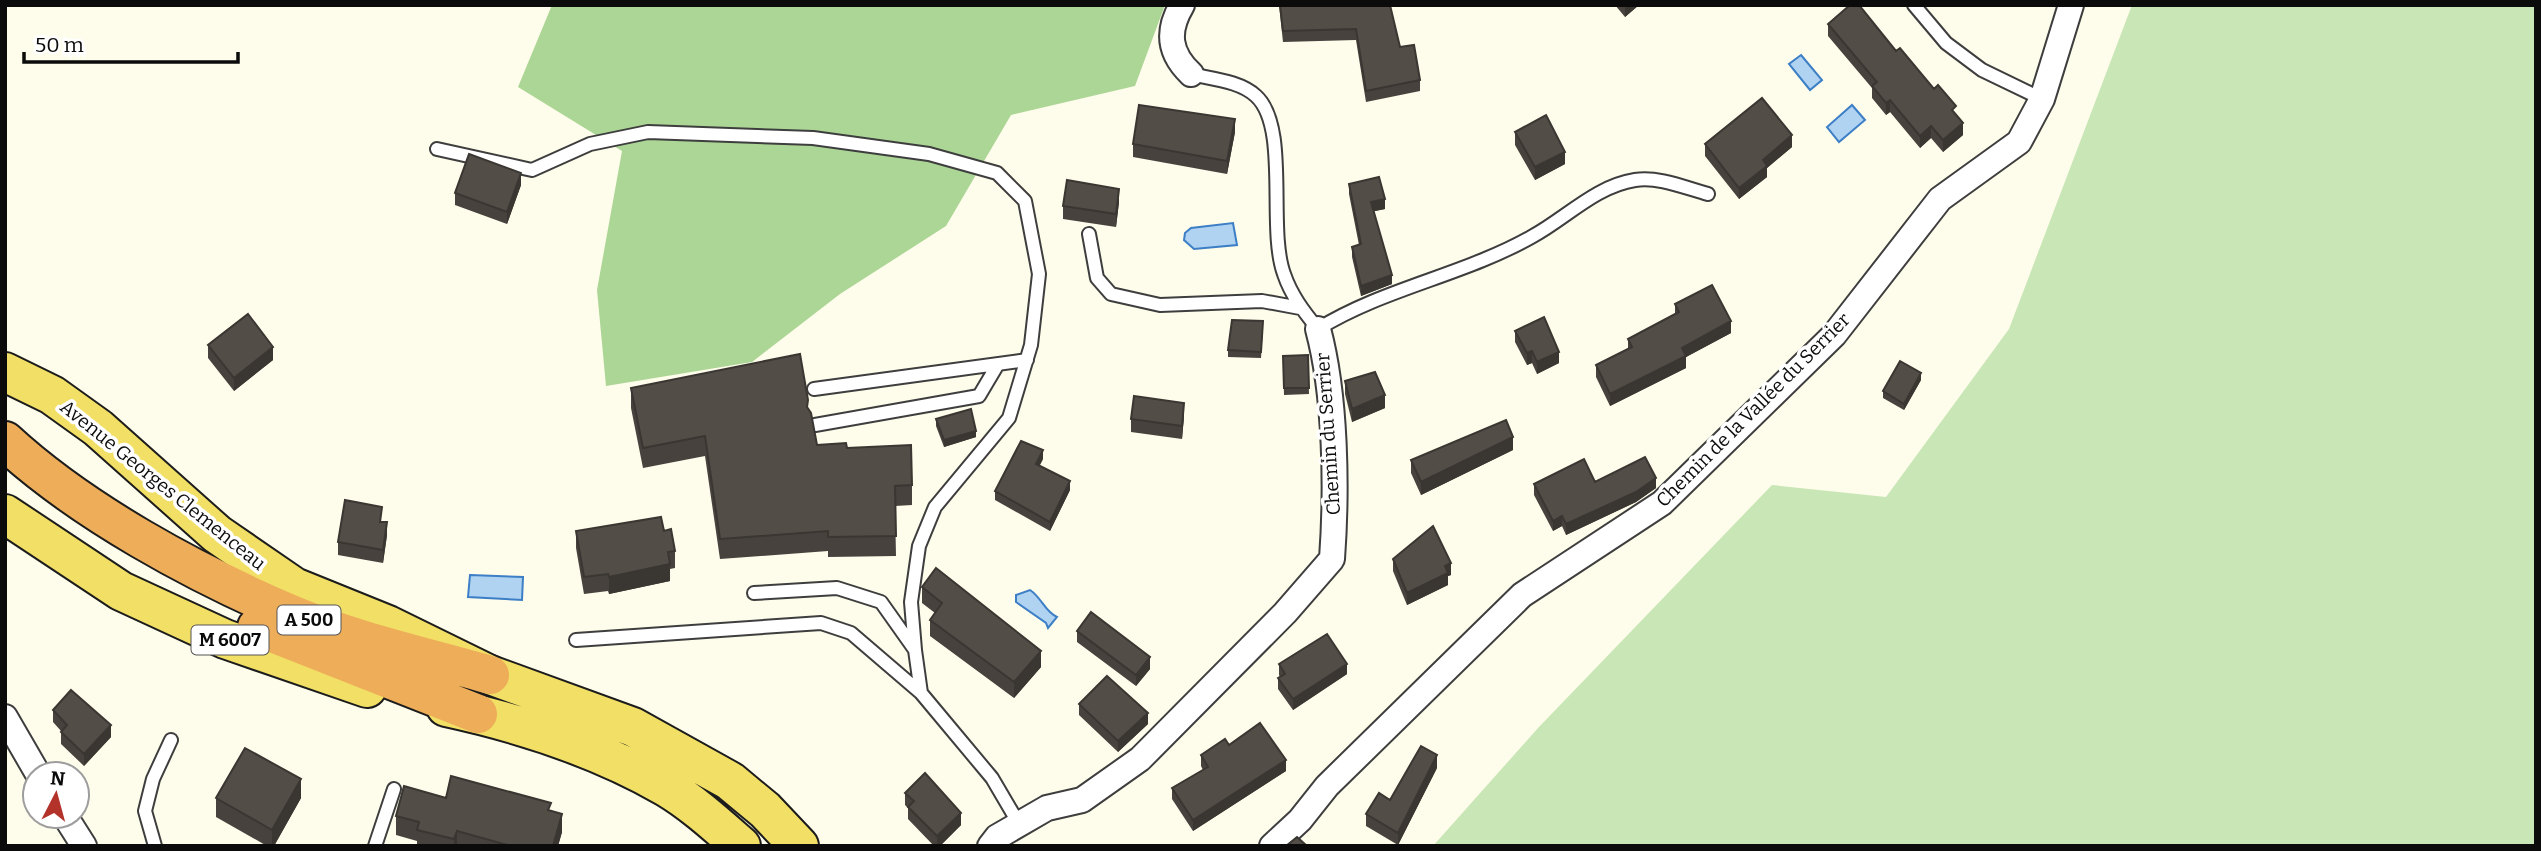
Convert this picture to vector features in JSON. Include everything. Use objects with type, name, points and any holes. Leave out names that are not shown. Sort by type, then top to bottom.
[{"type":"highway","name":"A 500","points":[[5,441],[133,547],[254,625],[478,714]]},
{"type":"highway","name":"A 500","points":[[5,473],[62,519],[292,614],[376,643],[489,675]]},
{"type":"main road","name":"Avenue Georges Clemenceau","points":[[5,372],[51,395],[97,428],[217,534],[294,587],[388,625],[489,675],[633,727],[730,781],[765,810],[799,846]]},
{"type":"main road","name":"M 6007","points":[[5,514],[121,591],[225,639],[387,695],[478,714],[625,765],[667,788],[707,816],[741,846]]},
{"type":"street","name":"Chemin du Serrier","points":[[1182,5],[1171,23],[1175,58],[1191,74]]},
{"type":"street","name":"Chemin de la Vallée du Serrier","points":[[1272,846],[1300,820],[1327,786],[1522,595],[1672,494],[1834,335],[1940,200],[2020,142],[2042,99],[2071,5]]},
{"type":"street","name":"Chemin du Serrier","points":[[1019,824],[1047,808],[1082,800],[1140,759],[1285,613],[1332,559],[1331,443],[1326,359],[1318,329]]},
{"type":"street","points":[[5,717],[30,760]]},
{"type":"street","points":[[990,846],[997,836],[1019,824]]},
{"type":"street","points":[[74,830],[84,846]]},
{"type":"lane","points":[[1914,5],[1946,43],[1982,70],[2042,99]]},
{"type":"lane","name":"Chemin du Serrier","points":[[1191,74],[1240,86],[1258,97],[1274,130],[1276,227],[1283,273],[1300,308],[1318,329]]},
{"type":"lane","points":[[437,149],[532,170],[590,144],[648,132],[813,138],[929,154],[997,173],[1025,201],[1039,274],[1027,360],[1009,418],[934,507],[919,547],[911,602],[920,693]]},
{"type":"lane","points":[[1318,329],[1340,315],[1431,281],[1532,237],[1609,187],[1637,179],[1665,182],[1708,194]]},
{"type":"lane","points":[[1089,233],[1097,278],[1111,293],[1160,305],[1262,301],[1300,308]]},
{"type":"lane","points":[[814,388],[1027,360]]},
{"type":"lane","points":[[815,425],[979,396],[998,364]]},
{"type":"lane","points":[[754,593],[837,588],[881,602],[915,650]]},
{"type":"lane","points":[[576,640],[821,623],[851,633],[920,693],[992,778],[1019,824]]},
{"type":"lane","points":[[155,846],[145,811],[153,779],[170,740]]},
{"type":"lane","points":[[375,846],[394,789]]},
{"type":"green space","points":[[552,5],[1165,5],[1135,86],[1011,115],[946,226],[840,294],[752,362],[606,386],[597,290],[622,151],[518,87]]},
{"type":"green space","points":[[2132,5],[2536,5],[2536,846],[1433,846],[1538,728],[1772,485],[1886,497],[2009,329]]},
{"type":"water","points":[[1801,55],[1822,80],[1810,90],[1789,64]]},
{"type":"water","points":[[1852,105],[1865,120],[1839,142],[1827,127]]},
{"type":"water","points":[[1233,223],[1237,245],[1194,249],[1184,240],[1185,233],[1191,228]]},
{"type":"water","points":[[470,575],[523,577],[522,600],[468,597]]},
{"type":"water","points":[[1030,590],[1049,612],[1057,617],[1048,628],[1046,623],[1016,602],[1016,595]]},
{"type":"building","points":[[1280,5],[1390,5],[1400,47],[1414,45],[1420,80],[1366,91],[1356,29],[1283,31]]},
{"type":"building","points":[[1850,5],[1859,5],[1896,51],[1900,48],[1934,89],[1938,85],[1956,106],[1952,110],[1963,123],[1943,140],[1931,126],[1920,136],[1890,100],[1886,103],[1872,86],[1877,82],[1828,24]]},
{"type":"building","points":[[1762,98],[1792,135],[1763,160],[1767,166],[1739,188],[1705,144]]},
{"type":"building","points":[[1139,105],[1235,119],[1227,161],[1133,144]]},
{"type":"building","points":[[1546,115],[1565,152],[1535,167],[1515,132]]},
{"type":"building","points":[[469,154],[521,173],[507,212],[455,193]]},
{"type":"building","points":[[1379,177],[1385,199],[1371,202],[1392,275],[1361,286],[1352,247],[1361,244],[1349,184]]},
{"type":"building","points":[[1067,180],[1119,189],[1116,214],[1063,206]]},
{"type":"building","points":[[1712,285],[1731,321],[1682,348],[1686,356],[1610,394],[1596,365],[1632,347],[1628,339],[1679,312],[1675,304]]},
{"type":"building","points":[[248,314],[273,347],[234,378],[208,345]]},
{"type":"building","points":[[1544,317],[1559,352],[1537,362],[1532,351],[1527,353],[1515,331]]},
{"type":"building","points":[[1232,320],[1263,321],[1261,352],[1228,350]]},
{"type":"building","points":[[800,354],[807,407],[811,413],[817,445],[846,443],[847,448],[911,445],[912,485],[895,486],[896,536],[828,537],[828,531],[720,539],[705,436],[643,448],[631,388]]},
{"type":"building","points":[[1308,355],[1309,388],[1284,388],[1283,356]]},
{"type":"building","points":[[1900,361],[1921,373],[1904,404],[1883,391]]},
{"type":"building","points":[[1375,372],[1385,395],[1352,409],[1345,381]]},
{"type":"building","points":[[1134,396],[1184,403],[1182,426],[1131,419]]},
{"type":"building","points":[[971,409],[976,431],[944,440],[936,419]]},
{"type":"building","points":[[1506,420],[1513,437],[1421,482],[1411,460]]},
{"type":"building","points":[[1021,441],[1043,450],[1036,464],[1070,481],[1050,522],[995,491]]},
{"type":"building","points":[[1645,457],[1656,478],[1636,492],[1566,524],[1562,516],[1553,521],[1534,484],[1584,459],[1595,482]]},
{"type":"building","points":[[345,500],[382,507],[380,522],[387,522],[383,550],[338,542]]},
{"type":"building","points":[[661,517],[664,531],[671,529],[675,551],[668,552],[670,564],[609,577],[608,574],[584,577],[576,531]]},
{"type":"building","points":[[1433,526],[1451,563],[1445,566],[1448,573],[1407,593],[1393,559]]},
{"type":"building","points":[[936,568],[1041,651],[1014,682],[930,620],[942,603],[922,587]]},
{"type":"building","points":[[1091,612],[1150,657],[1136,675],[1077,631]]},
{"type":"building","points":[[1327,634],[1347,664],[1293,699],[1278,678],[1285,674],[1279,664]]},
{"type":"building","points":[[1107,676],[1148,713],[1118,741],[1079,704]]},
{"type":"building","points":[[71,690],[111,725],[84,754],[61,732],[67,725],[53,710]]},
{"type":"building","points":[[1260,723],[1286,760],[1193,820],[1172,788],[1208,767],[1201,755],[1225,739],[1229,745]]},
{"type":"building","points":[[1421,746],[1437,755],[1398,833],[1366,814],[1379,793],[1390,800]]},
{"type":"building","points":[[245,748],[301,779],[272,830],[216,798]]},
{"type":"building","points":[[925,773],[961,813],[937,836],[908,807],[914,801],[905,793]]},
{"type":"building","points":[[451,776],[551,803],[548,810],[562,814],[553,846],[511,846],[457,831],[454,839],[417,830],[419,822],[396,816],[404,786],[446,798]]},
{"type":"building","points":[[1297,837],[1307,846],[1286,846]]}]
